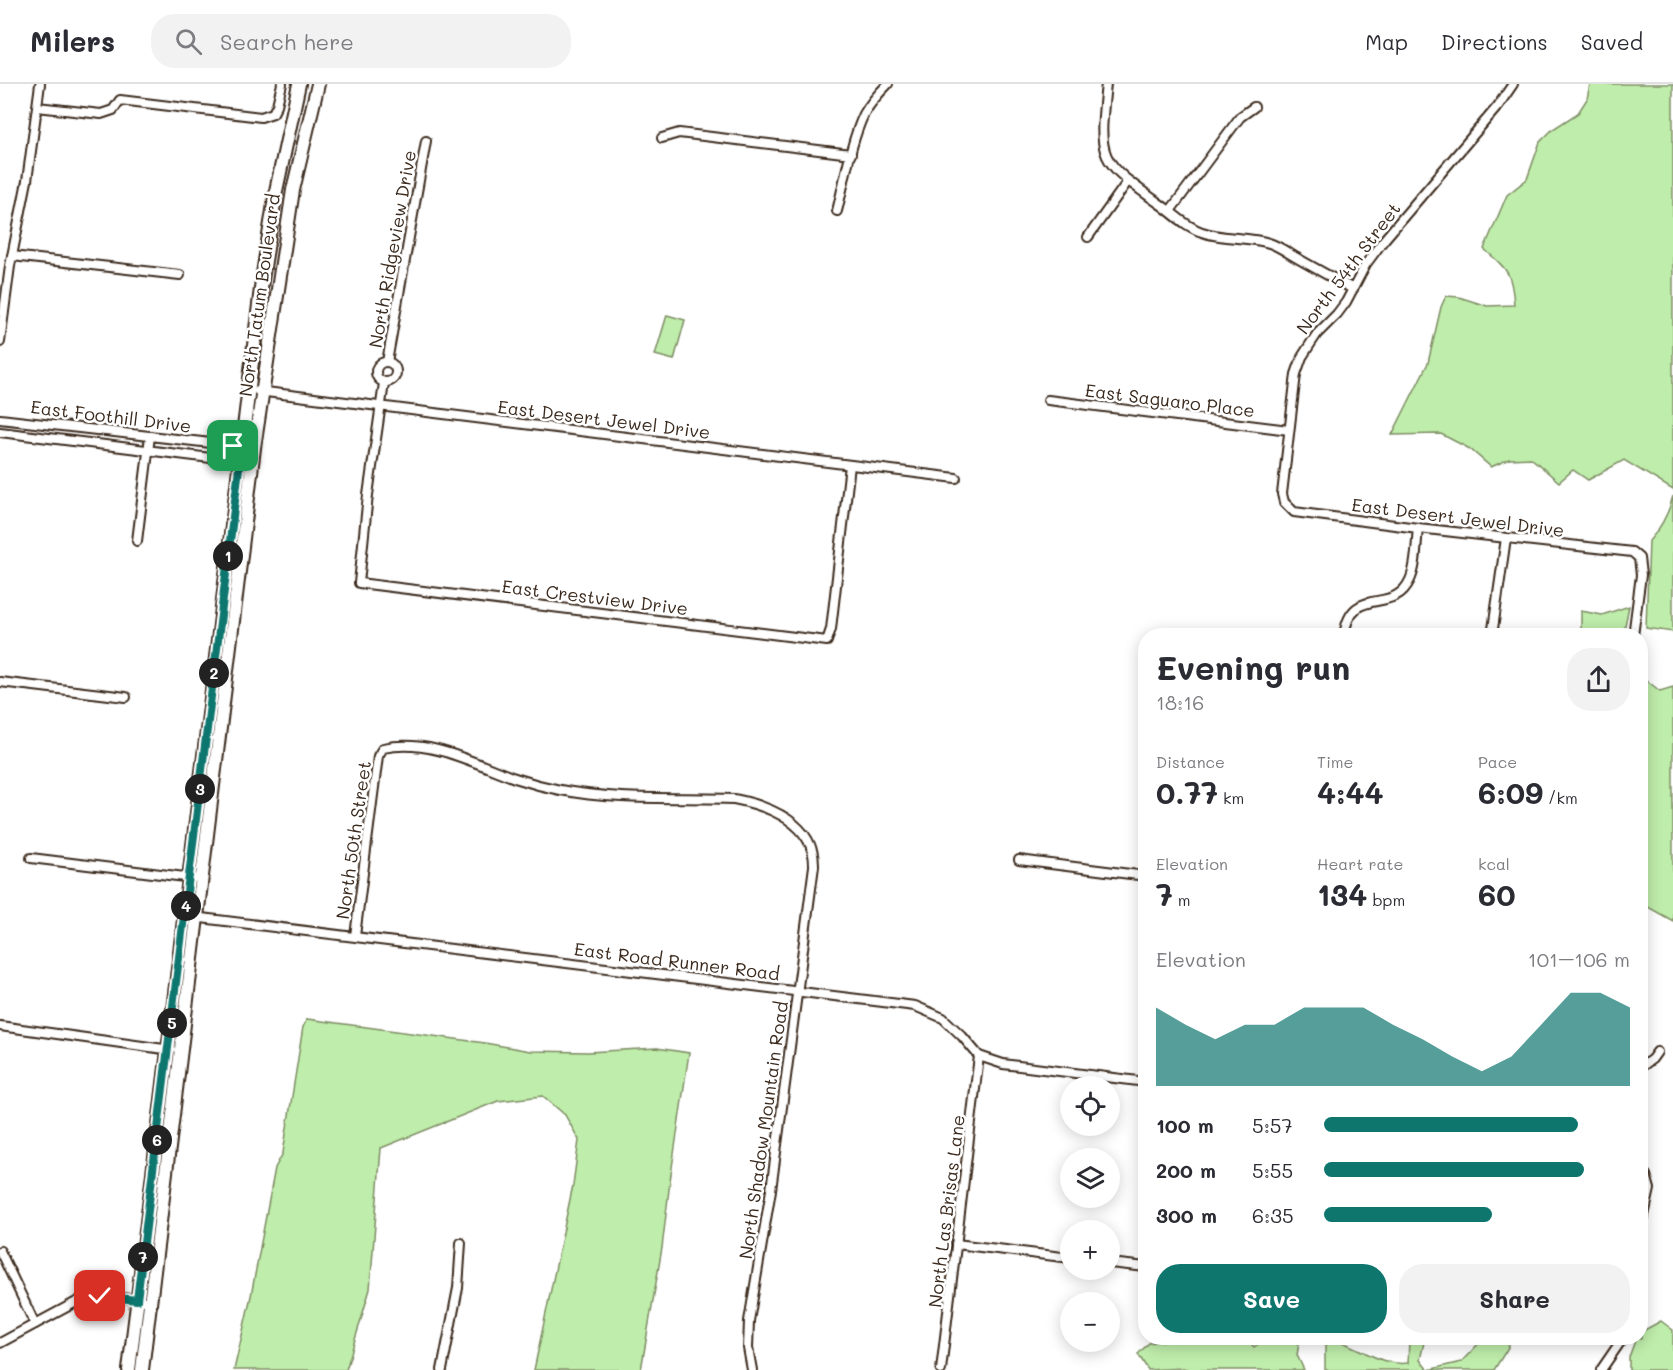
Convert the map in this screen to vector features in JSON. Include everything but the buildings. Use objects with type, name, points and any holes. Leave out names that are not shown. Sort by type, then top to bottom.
[{"type":"main road","name":"North Tatum Boulevard","points":[[142,1370],[175,1050],[246,462],[254,448],[292,190],[318,84]]},
{"type":"main road","name":"North Tatum Boulevard","points":[[246,462],[241,447],[268,238],[299,85]]},
{"type":"main road","name":"North Tatum Boulevard","points":[[129,1370],[137,1300],[175,1050]]},
{"type":"street","points":[[0,342],[12,256],[24,201],[40,84]]},
{"type":"street","points":[[37,107],[101,114],[113,110],[120,100],[261,117],[273,113],[282,84]]},
{"type":"street","points":[[837,211],[851,154],[864,115],[888,84]]},
{"type":"street","points":[[1106,84],[1101,128],[1102,146],[1107,159],[1128,182],[1200,232],[1271,243],[1353,289]]},
{"type":"street","name":"North 54th Street","points":[[1284,502],[1282,494],[1289,430],[1296,374],[1302,357],[1317,334],[1337,314],[1366,264],[1383,241],[1481,127],[1513,84]]},
{"type":"street","points":[[1170,211],[1240,117],[1254,108]]},
{"type":"street","points":[[662,138],[679,133],[851,154]]},
{"type":"street","name":"North Ridgeview Drive","points":[[387,362],[426,141]]},
{"type":"street","points":[[1088,237],[1128,182]]},
{"type":"street","points":[[12,256],[180,275]]},
{"type":"street","name":"North Ridgeview Drive","points":[[387,362],[395,367],[396,374],[393,380],[384,382],[378,379],[376,369],[380,363],[387,362]]},
{"type":"street","name":"North Ridgeview Drive","points":[[359,583],[368,495],[384,382]]},
{"type":"street","name":"East Desert Jewel Drive","points":[[248,390],[956,478]]},
{"type":"street","name":"East Saguaro Place","points":[[1048,400],[1289,430]]},
{"type":"street","name":"East Foothill Drive","points":[[0,419],[254,448]]},
{"type":"street","name":"East Foothill Drive","points":[[0,432],[246,462]]},
{"type":"street","points":[[137,541],[150,436]]},
{"type":"street","name":"East Crestview Drive","points":[[359,583],[827,641],[831,629],[850,465]]},
{"type":"street","name":"East Desert Jewel Drive","points":[[1284,502],[1294,512],[1632,552],[1638,558],[1641,575],[1634,628]]},
{"type":"street","points":[[1346,628],[1349,614],[1358,606],[1399,594],[1410,581],[1418,528]]},
{"type":"street","points":[[1493,628],[1506,538]]},
{"type":"street","points":[[0,682],[126,697]]},
{"type":"street","name":"North 50th Street","points":[[355,936],[378,756],[383,748],[414,747],[457,754],[516,779],[574,792],[618,796],[734,799],[750,802],[767,808],[798,826]]},
{"type":"street","name":"North Shadow Mountain Road","points":[[752,1370],[748,1348],[749,1321],[771,1190],[814,858],[807,837],[798,826]]},
{"type":"street","points":[[31,858],[196,878]]},
{"type":"street","points":[[1019,860],[1138,875]]},
{"type":"street","name":"East Road Runner Road","points":[[191,917],[915,1006],[927,1010],[951,1025],[979,1056]]},
{"type":"street","points":[[0,1026],[175,1050]]},
{"type":"street","points":[[1648,1062],[1657,1052]]},
{"type":"street","points":[[979,1056],[1003,1064],[1138,1081]]},
{"type":"street","name":"North Las Brisas Lane","points":[[941,1370],[979,1056]]},
{"type":"street","points":[[1648,1182],[1650,1189],[1648,1198]]},
{"type":"street","points":[[442,1370],[458,1288],[461,1243]]},
{"type":"street","points":[[956,1244],[1060,1257]]},
{"type":"street","points":[[0,1251],[35,1324]]},
{"type":"street","points":[[1120,1264],[1138,1266]]},
{"type":"street","points":[[0,1343],[80,1300],[90,1297],[100,1296],[150,1302]]},
{"type":"street","points":[[1601,1370],[1618,1345]]},
{"type":"green space","points":[[1590,84],[1673,84],[1673,490],[1624,460],[1588,480],[1573,470],[1559,482],[1531,458],[1509,459],[1491,467],[1470,449],[1441,434],[1392,435],[1428,363],[1441,307],[1446,296],[1459,297],[1487,306],[1514,305],[1512,286],[1507,273],[1499,262],[1484,249],[1507,195],[1527,179],[1540,142],[1553,129],[1578,113],[1587,99]]},
{"type":"green space","points":[[667,315],[685,320],[674,360],[655,355]]},
{"type":"green space","points":[[1673,496],[1673,632],[1646,628],[1649,541],[1664,520]]},
{"type":"green space","points":[[1629,606],[1625,628],[1581,628],[1581,611],[1602,615]]},
{"type":"green space","points":[[1648,682],[1660,691],[1673,687],[1673,921],[1648,907]]},
{"type":"green space","points":[[307,1019],[530,1051],[588,1052],[657,1048],[689,1053],[662,1248],[641,1370],[534,1370],[573,1185],[579,1140],[565,1115],[543,1096],[498,1101],[381,1148],[370,1289],[346,1370],[234,1370],[251,1296],[275,1168],[283,1153],[303,1027]]},
{"type":"green space","points":[[1661,1321],[1673,1330],[1673,1370],[1629,1370],[1629,1357],[1633,1345],[1648,1345],[1648,1328]]},
{"type":"green space","points":[[1147,1345],[1252,1345],[1254,1347],[1257,1345],[1299,1345],[1297,1355],[1304,1370],[1191,1370],[1183,1368],[1148,1370],[1138,1354]]},
{"type":"green space","points":[[1325,1345],[1348,1345],[1376,1358],[1408,1363],[1409,1345],[1423,1345],[1420,1360],[1428,1370],[1325,1370]]},
{"type":"green space","points":[[1477,1345],[1509,1345],[1494,1370],[1428,1370],[1461,1362]]},
{"type":"route","points":[[100,1296],[137,1300],[239,468],[241,447],[233,446]]}]
